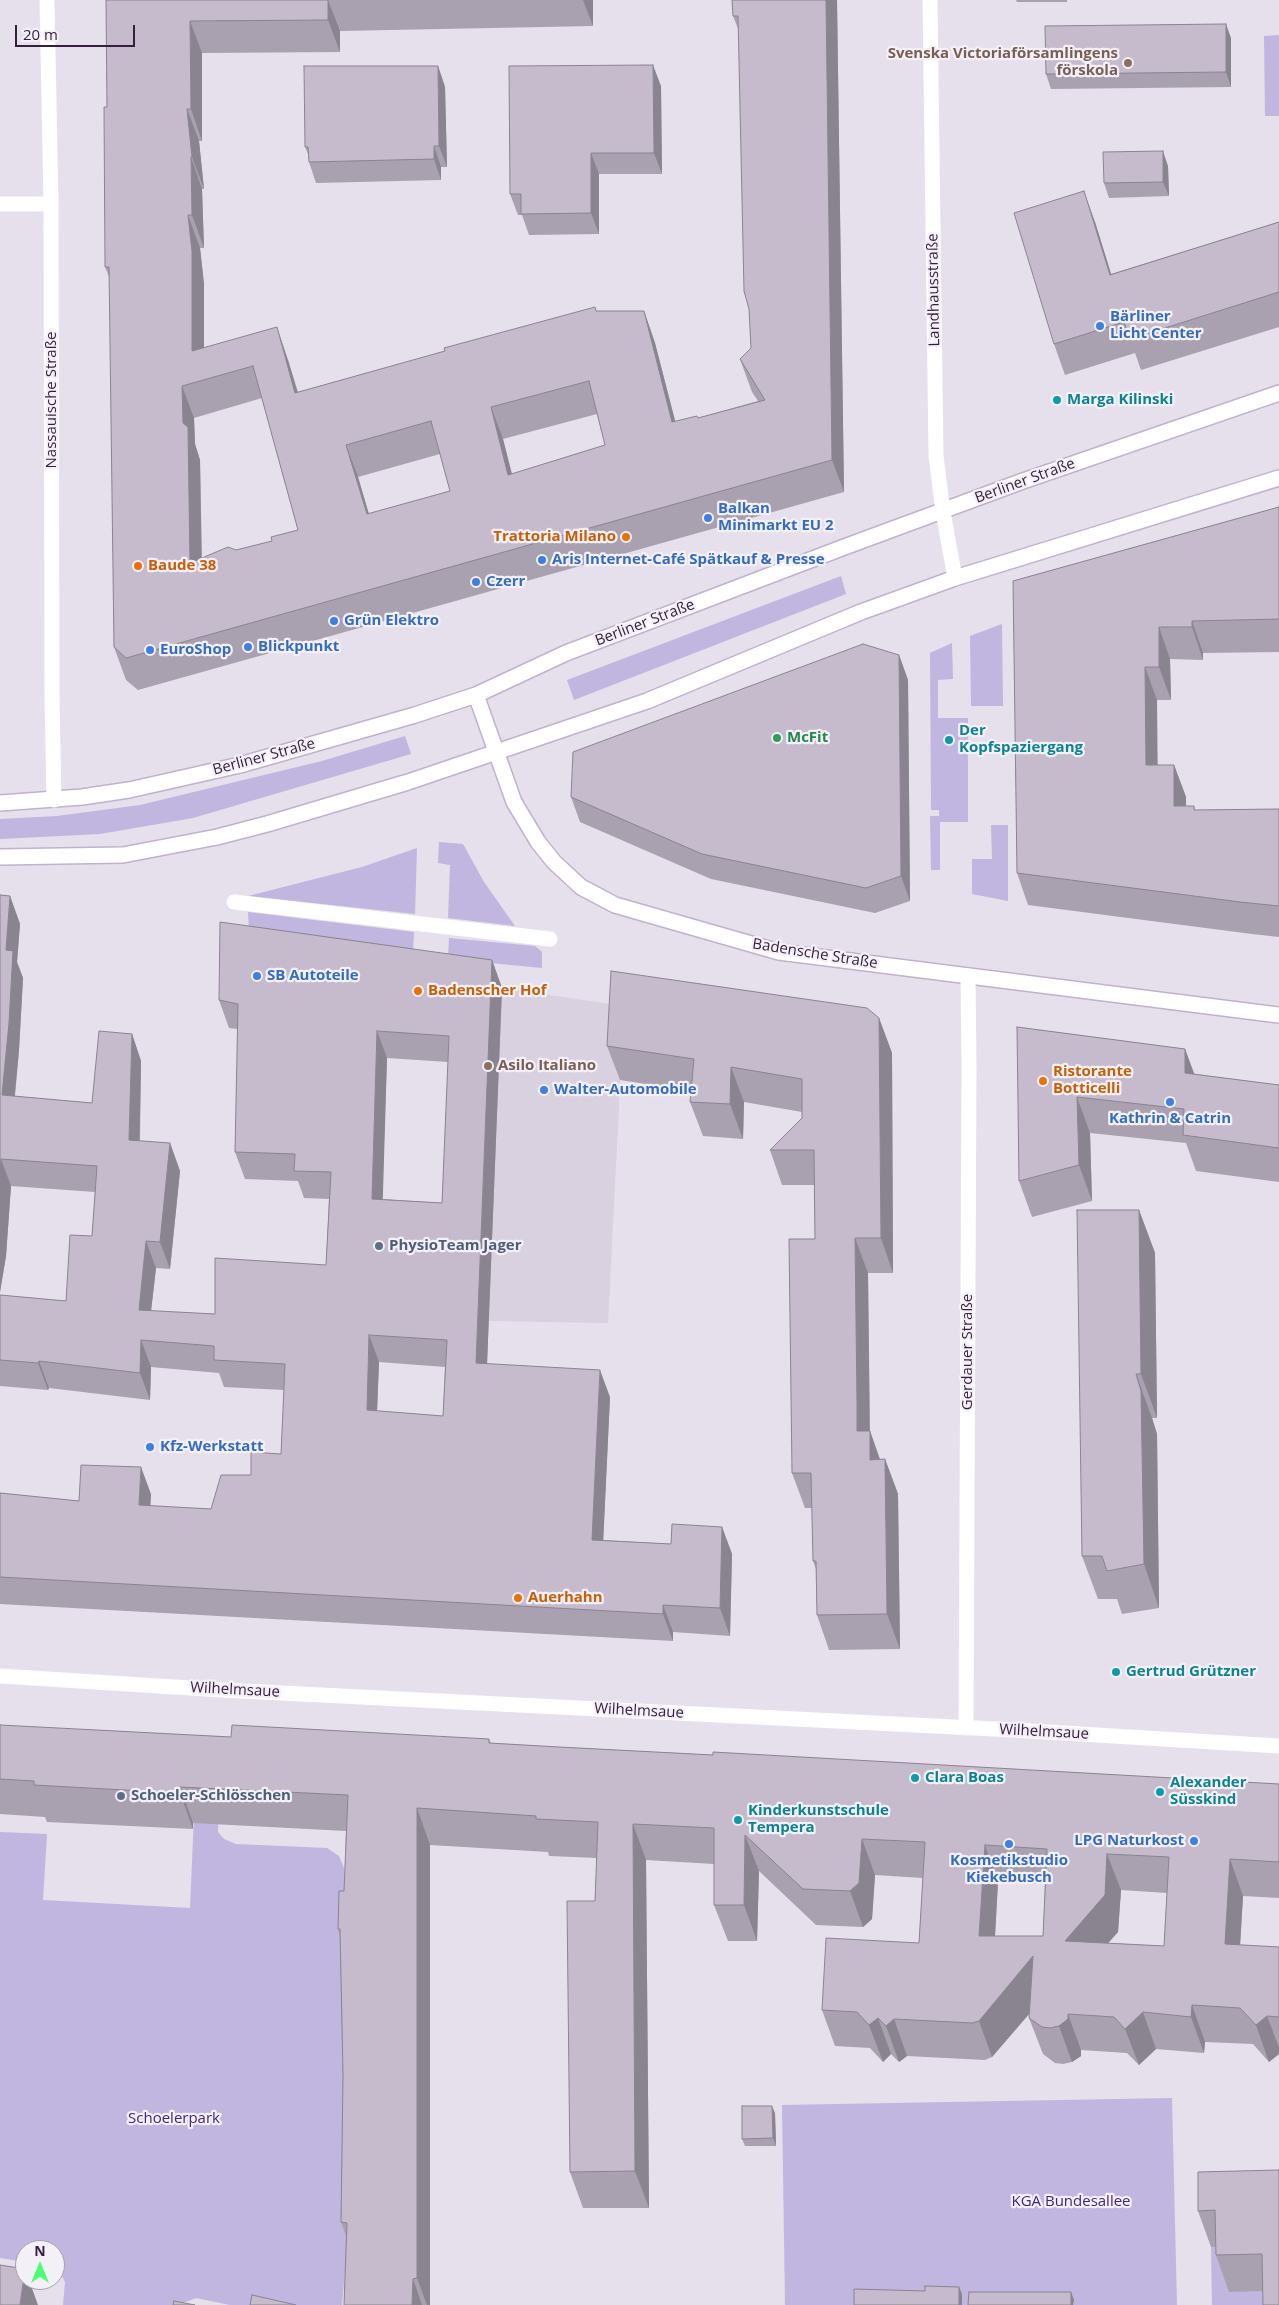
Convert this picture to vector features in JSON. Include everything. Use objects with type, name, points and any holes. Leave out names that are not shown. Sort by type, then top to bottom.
[{"type":"street","name":"Nassauische Straße","points":[[47,0],[52,204],[54,800]]},
{"type":"street","name":"Landhausstraße","points":[[930,0],[936,456],[943,512],[955,578]]},
{"type":"street","points":[[0,204],[52,204]]},
{"type":"street","name":"Berliner Straße","points":[[0,803],[54,800],[129,790],[240,765],[407,718],[476,695],[566,653],[1024,481],[1279,393]]},
{"type":"street","points":[[0,857],[123,855],[217,837],[408,782],[647,701],[862,612],[955,578],[1279,478]]},
{"type":"street","name":"Badensche Straße","points":[[476,695],[514,802],[543,848],[554,862],[581,887],[615,905],[779,952],[1279,1015]]},
{"type":"street","points":[[234,902],[550,939]]},
{"type":"street","name":"Gerdauer Straße","points":[[966,1728],[968,976]]},
{"type":"street","name":"Wilhelmsaue","points":[[0,1676],[242,1691],[1279,1746]]},
{"type":"shaded area","points":[[502,988],[624,1006],[608,1323],[488,1321]]},
{"type":"green space","points":[[1279,35],[1279,116],[1265,116],[1264,36]]},
{"type":"green space","points":[[841,576],[846,594],[574,700],[567,680]]},
{"type":"green space","points":[[1002,624],[1003,706],[971,706],[970,636]]},
{"type":"green space","points":[[952,643],[953,679],[938,680],[938,718],[968,718],[968,822],[940,822],[940,870],[931,870],[930,816],[939,816],[939,810],[931,810],[930,653]]},
{"type":"green space","points":[[405,736],[411,754],[193,818],[100,834],[0,839],[0,819],[57,816],[140,805],[322,761]]},
{"type":"green space","points":[[991,825],[1008,825],[1008,901],[972,894],[972,859],[992,859]]},
{"type":"green space","points":[[439,842],[463,844],[484,882],[515,926],[448,918],[450,865],[438,863]]},
{"type":"green space","points":[[417,848],[415,914],[248,896],[362,867]]},
{"type":"green space","points":[[248,912],[414,932],[413,953],[249,932]]},
{"type":"green space","points":[[449,938],[535,946],[542,952],[542,968],[448,959]]},
{"type":"green space","name":"Schoelerpark","points":[[196,1770],[220,1772],[218,1832],[224,1839],[236,1844],[327,1848],[339,1856],[344,1868],[347,2249],[342,2305],[230,2305],[196,2298],[178,2305],[63,2305],[65,2290],[65,2240],[15,2240],[15,2260],[0,2258],[0,1832],[47,1834],[43,1900],[190,1908]]},
{"type":"green space","name":"KGA Bundesallee","points":[[1172,2098],[1177,2305],[785,2305],[782,2105]]},
{"type":"green space","points":[[1228,2246],[1279,2290],[1279,2305],[1212,2305],[1211,2247]]},
{"type":"building","points":[[106,0],[328,0],[328,20],[190,21],[191,109],[187,109],[192,157],[192,215],[188,215],[192,251],[192,351],[277,327],[295,393],[445,351],[444,348],[595,307],[596,311],[644,311],[672,422],[697,416],[698,418],[765,400],[740,359],[751,348],[749,309],[744,291],[738,16],[733,16],[732,0],[826,0],[832,460],[126,658],[114,647],[109,267],[105,267],[104,107],[107,107]],"holes":[[[253,366],[298,530],[271,537],[272,541],[236,550],[228,547],[190,563],[188,427],[183,423],[182,386]],[[589,381],[605,445],[508,475],[491,407]],[[431,421],[450,491],[367,514],[346,445]]]},
{"type":"building","points":[[1226,24],[1226,72],[1046,74],[1045,26]]},
{"type":"building","points":[[653,65],[654,153],[591,153],[591,213],[521,214],[521,194],[510,194],[509,66]]},
{"type":"building","points":[[304,66],[438,66],[439,146],[434,146],[434,159],[309,162],[308,147],[305,147]]},
{"type":"building","points":[[1163,151],[1163,182],[1104,183],[1103,152]]},
{"type":"building","points":[[1084,191],[1110,275],[1279,222],[1279,292],[1130,339],[1124,322],[1054,344],[1014,213]]},
{"type":"building","points":[[1279,507],[1279,619],[1192,621],[1192,627],[1159,627],[1159,667],[1145,667],[1146,765],[1174,765],[1174,806],[1194,806],[1194,810],[1279,809],[1279,906],[1017,873],[1013,581]]},
{"type":"building","points":[[863,644],[899,655],[901,876],[866,888],[702,854],[571,797],[573,752]]},
{"type":"building","points":[[0,895],[10,896],[6,950],[13,951],[2,1095],[92,1103],[99,1031],[132,1034],[129,1140],[170,1143],[160,1242],[146,1241],[139,1310],[215,1314],[215,1258],[326,1265],[331,1172],[294,1171],[295,1154],[235,1152],[238,1004],[219,1000],[220,922],[492,960],[476,1363],[600,1370],[592,1540],[671,1544],[672,1524],[722,1527],[720,1608],[663,1605],[663,1614],[0,1577],[0,1493],[79,1501],[81,1465],[141,1467],[139,1505],[211,1509],[221,1475],[251,1475],[251,1452],[281,1454],[285,1364],[214,1360],[214,1346],[141,1340],[140,1373],[39,1361],[38,1363],[0,1360],[0,1295],[66,1301],[70,1235],[92,1236],[97,1166],[1,1159],[0,1170]],"holes":[[[377,1031],[449,1036],[442,1203],[372,1199]],[[369,1335],[447,1340],[443,1416],[367,1410]]]},
{"type":"building","points":[[611,971],[867,1008],[879,1018],[881,1238],[855,1238],[857,1431],[870,1431],[870,1460],[885,1459],[887,1614],[817,1615],[816,1561],[813,1561],[811,1473],[792,1473],[789,1239],[815,1239],[814,1150],[770,1150],[802,1118],[802,1079],[731,1067],[730,1104],[690,1102],[694,1059],[607,1046]]},
{"type":"building","points":[[1017,1027],[1185,1049],[1185,1073],[1279,1085],[1279,1148],[1183,1135],[1184,1109],[1077,1097],[1079,1165],[1019,1181]]},
{"type":"building","points":[[1077,1210],[1139,1210],[1141,1374],[1136,1374],[1141,1391],[1144,1564],[1107,1571],[1102,1556],[1082,1556]]},
{"type":"building","points":[[0,1725],[231,1737],[232,1725],[489,1739],[489,1743],[559,1747],[713,1755],[713,1752],[1279,1784],[1279,1862],[1230,1859],[1225,1944],[1279,1947],[1279,2017],[1267,2016],[1256,2025],[1240,2008],[1192,2005],[1191,2017],[1143,2012],[1125,2029],[1114,2017],[1068,2014],[1068,2019],[1059,2026],[1042,2027],[1029,2018],[1033,1956],[979,2021],[972,2023],[894,2019],[886,2026],[878,2018],[869,2025],[857,2012],[822,2010],[826,1938],[919,1943],[925,1842],[862,1839],[859,1883],[850,1891],[803,1889],[745,1835],[744,1905],[714,1905],[714,1828],[633,1824],[635,2171],[570,2172],[567,1901],[595,1901],[598,1822],[536,1819],[536,1816],[417,1808],[417,2278],[413,2279],[412,2305],[344,2305],[347,2223],[341,2222],[343,2075],[340,1929],[338,1929],[339,1891],[344,1891],[348,1795],[180,1787],[180,1793],[34,1785],[34,1781],[0,1779]],"holes":[[[985,1845],[1047,1849],[1043,1936],[979,1936]],[[1107,1854],[1169,1857],[1164,1946],[1065,1941],[1105,1895]]]},
{"type":"building","points":[[742,2106],[772,2106],[773,2138],[742,2139]]},
{"type":"building","points":[[1279,2170],[1279,2305],[1263,2305],[1262,2254],[1216,2255],[1215,2210],[1198,2211],[1198,2172]]},
{"type":"building","points":[[0,2265],[15,2267],[15,2290],[22,2290],[20,2305],[0,2305]]},
{"type":"building","points":[[925,2286],[959,2287],[959,2305],[854,2305],[854,2289],[925,2291]]},
{"type":"building","points":[[969,2292],[1071,2292],[1071,2305],[968,2305]]},
{"type":"building","points":[[252,2295],[296,2305],[250,2305]]},
{"type":"building","points":[[174,2301],[195,2305],[173,2305]]},
{"type":"place","name":"Svenska Victoriaförsamlingens förskola","points":[[1128,63]]},
{"type":"place","name":"Bärliner Licht Center","points":[[1100,326]]},
{"type":"place","name":"Marga Kilinski","points":[[1057,400]]},
{"type":"place","name":"Balkan Minimarkt EU 2","points":[[708,518]]},
{"type":"place","name":"Trattoria Milano","points":[[626,537]]},
{"type":"place","name":"Aris Internet-Café Spätkauf & Presse","points":[[542,560]]},
{"type":"place","name":"Baude 38","points":[[138,566]]},
{"type":"place","name":"Czerr","points":[[476,582]]},
{"type":"place","name":"Grün Elektro","points":[[334,621]]},
{"type":"place","name":"Blickpunkt","points":[[248,647]]},
{"type":"place","name":"EuroShop","points":[[150,650]]},
{"type":"place","name":"McFit","points":[[777,738]]},
{"type":"place","name":"Der Kopfspaziergang","points":[[949,740]]},
{"type":"place","name":"SB Autoteile","points":[[257,976]]},
{"type":"place","name":"Badenscher Hof","points":[[418,991]]},
{"type":"place","name":"Asilo Italiano","points":[[488,1066]]},
{"type":"place","name":"Ristorante Botticelli","points":[[1043,1081]]},
{"type":"place","name":"Walter-Automobile","points":[[544,1090]]},
{"type":"place","name":"Kathrin & Catrin","points":[[1170,1102]]},
{"type":"place","name":"PhysioTeam Jager","points":[[379,1246]]},
{"type":"place","name":"Kfz-Werkstatt","points":[[150,1447]]},
{"type":"place","name":"Auerhahn","points":[[518,1598]]},
{"type":"place","name":"Gertrud Grützner","points":[[1116,1672]]},
{"type":"place","name":"Clara Boas","points":[[915,1778]]},
{"type":"place","name":"Alexander Süsskind","points":[[1160,1792]]},
{"type":"place","name":"Schoeler-Schlösschen","points":[[121,1796]]},
{"type":"place","name":"Kinderkunstschule Tempera","points":[[738,1820]]},
{"type":"place","name":"LPG Naturkost","points":[[1194,1841]]},
{"type":"place","name":"Kosmetikstudio Kiekebusch","points":[[1009,1844]]}]
